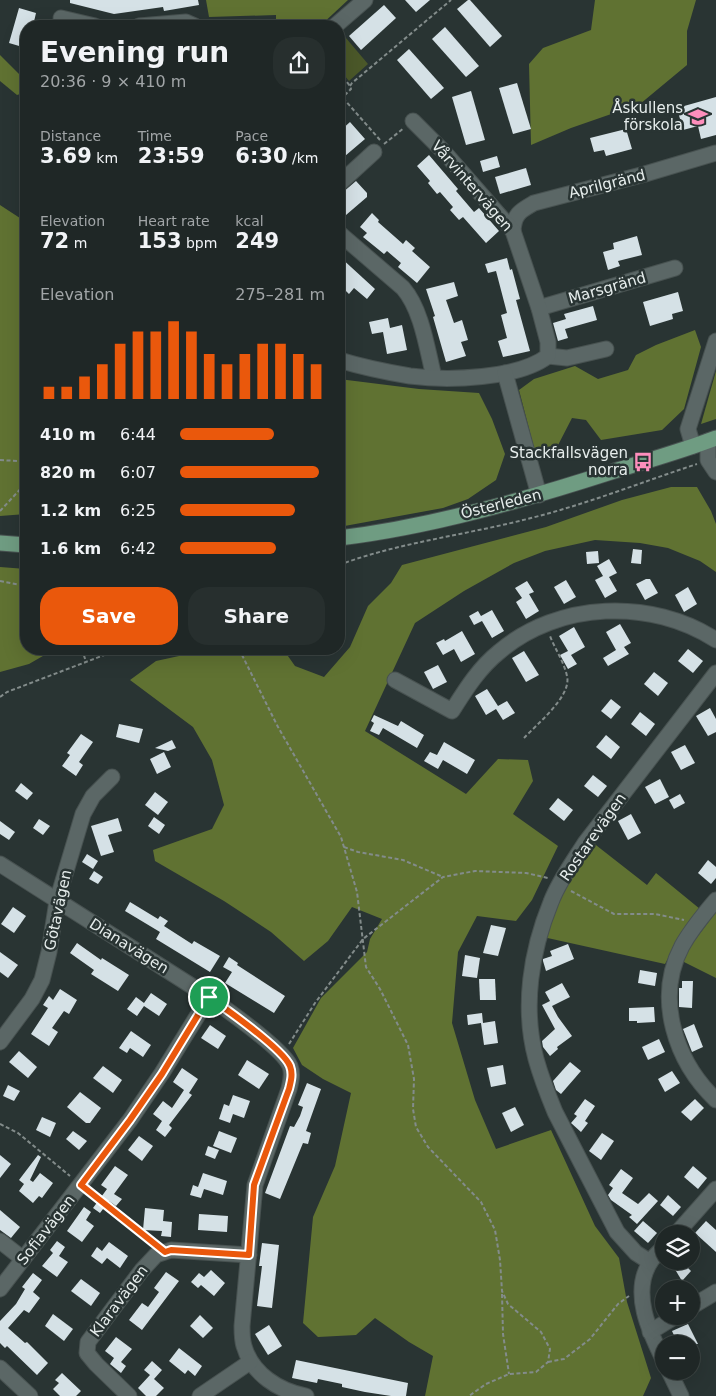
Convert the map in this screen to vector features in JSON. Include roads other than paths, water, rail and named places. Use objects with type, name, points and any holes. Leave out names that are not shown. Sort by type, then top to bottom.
[{"type":"main road","name":"Österleden","points":[[345,537],[440,519],[539,495],[693,446],[713,443]]},
{"type":"main road","points":[[0,543],[20,545]]},
{"type":"street","points":[[342,20],[365,0]]},
{"type":"street","points":[[61,18],[70,20]]},
{"type":"street","name":"Vårvintervägen","points":[[413,121],[445,153],[513,231],[539,308],[548,342],[548,356]]},
{"type":"street","points":[[345,179],[379,148]]},
{"type":"street","name":"Aprilgränd","points":[[513,231],[514,221],[520,211],[534,203],[716,154]]},
{"type":"street","points":[[345,238],[412,298],[417,310],[434,377]]},
{"type":"street","name":"Marsgränd","points":[[539,308],[675,268]]},
{"type":"street","points":[[693,446],[688,429],[716,341]]},
{"type":"street","points":[[345,361],[388,372],[434,377],[473,377],[505,373],[538,364],[548,356],[568,358],[606,349]]},
{"type":"street","points":[[505,373],[539,495]]},
{"type":"street","points":[[713,443],[708,460],[716,472]]},
{"type":"street","points":[[395,680],[452,711],[470,683],[499,651],[518,638],[544,625],[584,614],[607,611],[626,611],[670,619],[690,626],[716,640]]},
{"type":"street","name":"Rostarevägen","points":[[650,1262],[636,1253],[617,1232],[556,1112],[536,1058],[530,1016],[530,986],[533,957],[551,901],[585,844],[716,673]]},
{"type":"street","name":"Götavägen","points":[[0,1042],[32,999],[42,980],[49,952],[57,901],[83,814],[93,796],[112,777]]},
{"type":"street","name":"Dianavägen","points":[[0,864],[209,997],[280,1053],[289,1065],[292,1076],[289,1089],[254,1185],[242,1326],[243,1345],[250,1362],[264,1377],[280,1388],[306,1396]]},
{"type":"street","points":[[716,900],[694,927],[682,946],[675,962],[669,1004],[672,1022],[686,1064],[694,1076],[716,1100]]},
{"type":"street","name":"Sofiavägen","points":[[0,1289],[130,1120],[162,1074],[209,997]]},
{"type":"street","points":[[684,1225],[716,1189]]},
{"type":"street","points":[[0,1241],[23,1259]]},
{"type":"street","name":"Klaravägen","points":[[129,1396],[87,1353],[88,1342],[142,1270],[156,1255],[171,1250],[249,1255]]},
{"type":"street","points":[[655,1257],[650,1262],[643,1285],[642,1297],[644,1314],[655,1342]]},
{"type":"street","points":[[700,1302],[716,1292]]},
{"type":"street","points":[[650,1332],[661,1325]]},
{"type":"street","points":[[200,1396],[250,1362]]},
{"type":"street","points":[[0,1368],[30,1396]]},
{"type":"street","points":[[673,1380],[681,1396]]},
{"type":"place","name":"Åskullens förskola","points":[[698,117]]},
{"type":"place","name":"Stackfallsvägen norra","points":[[643,462]]}]
